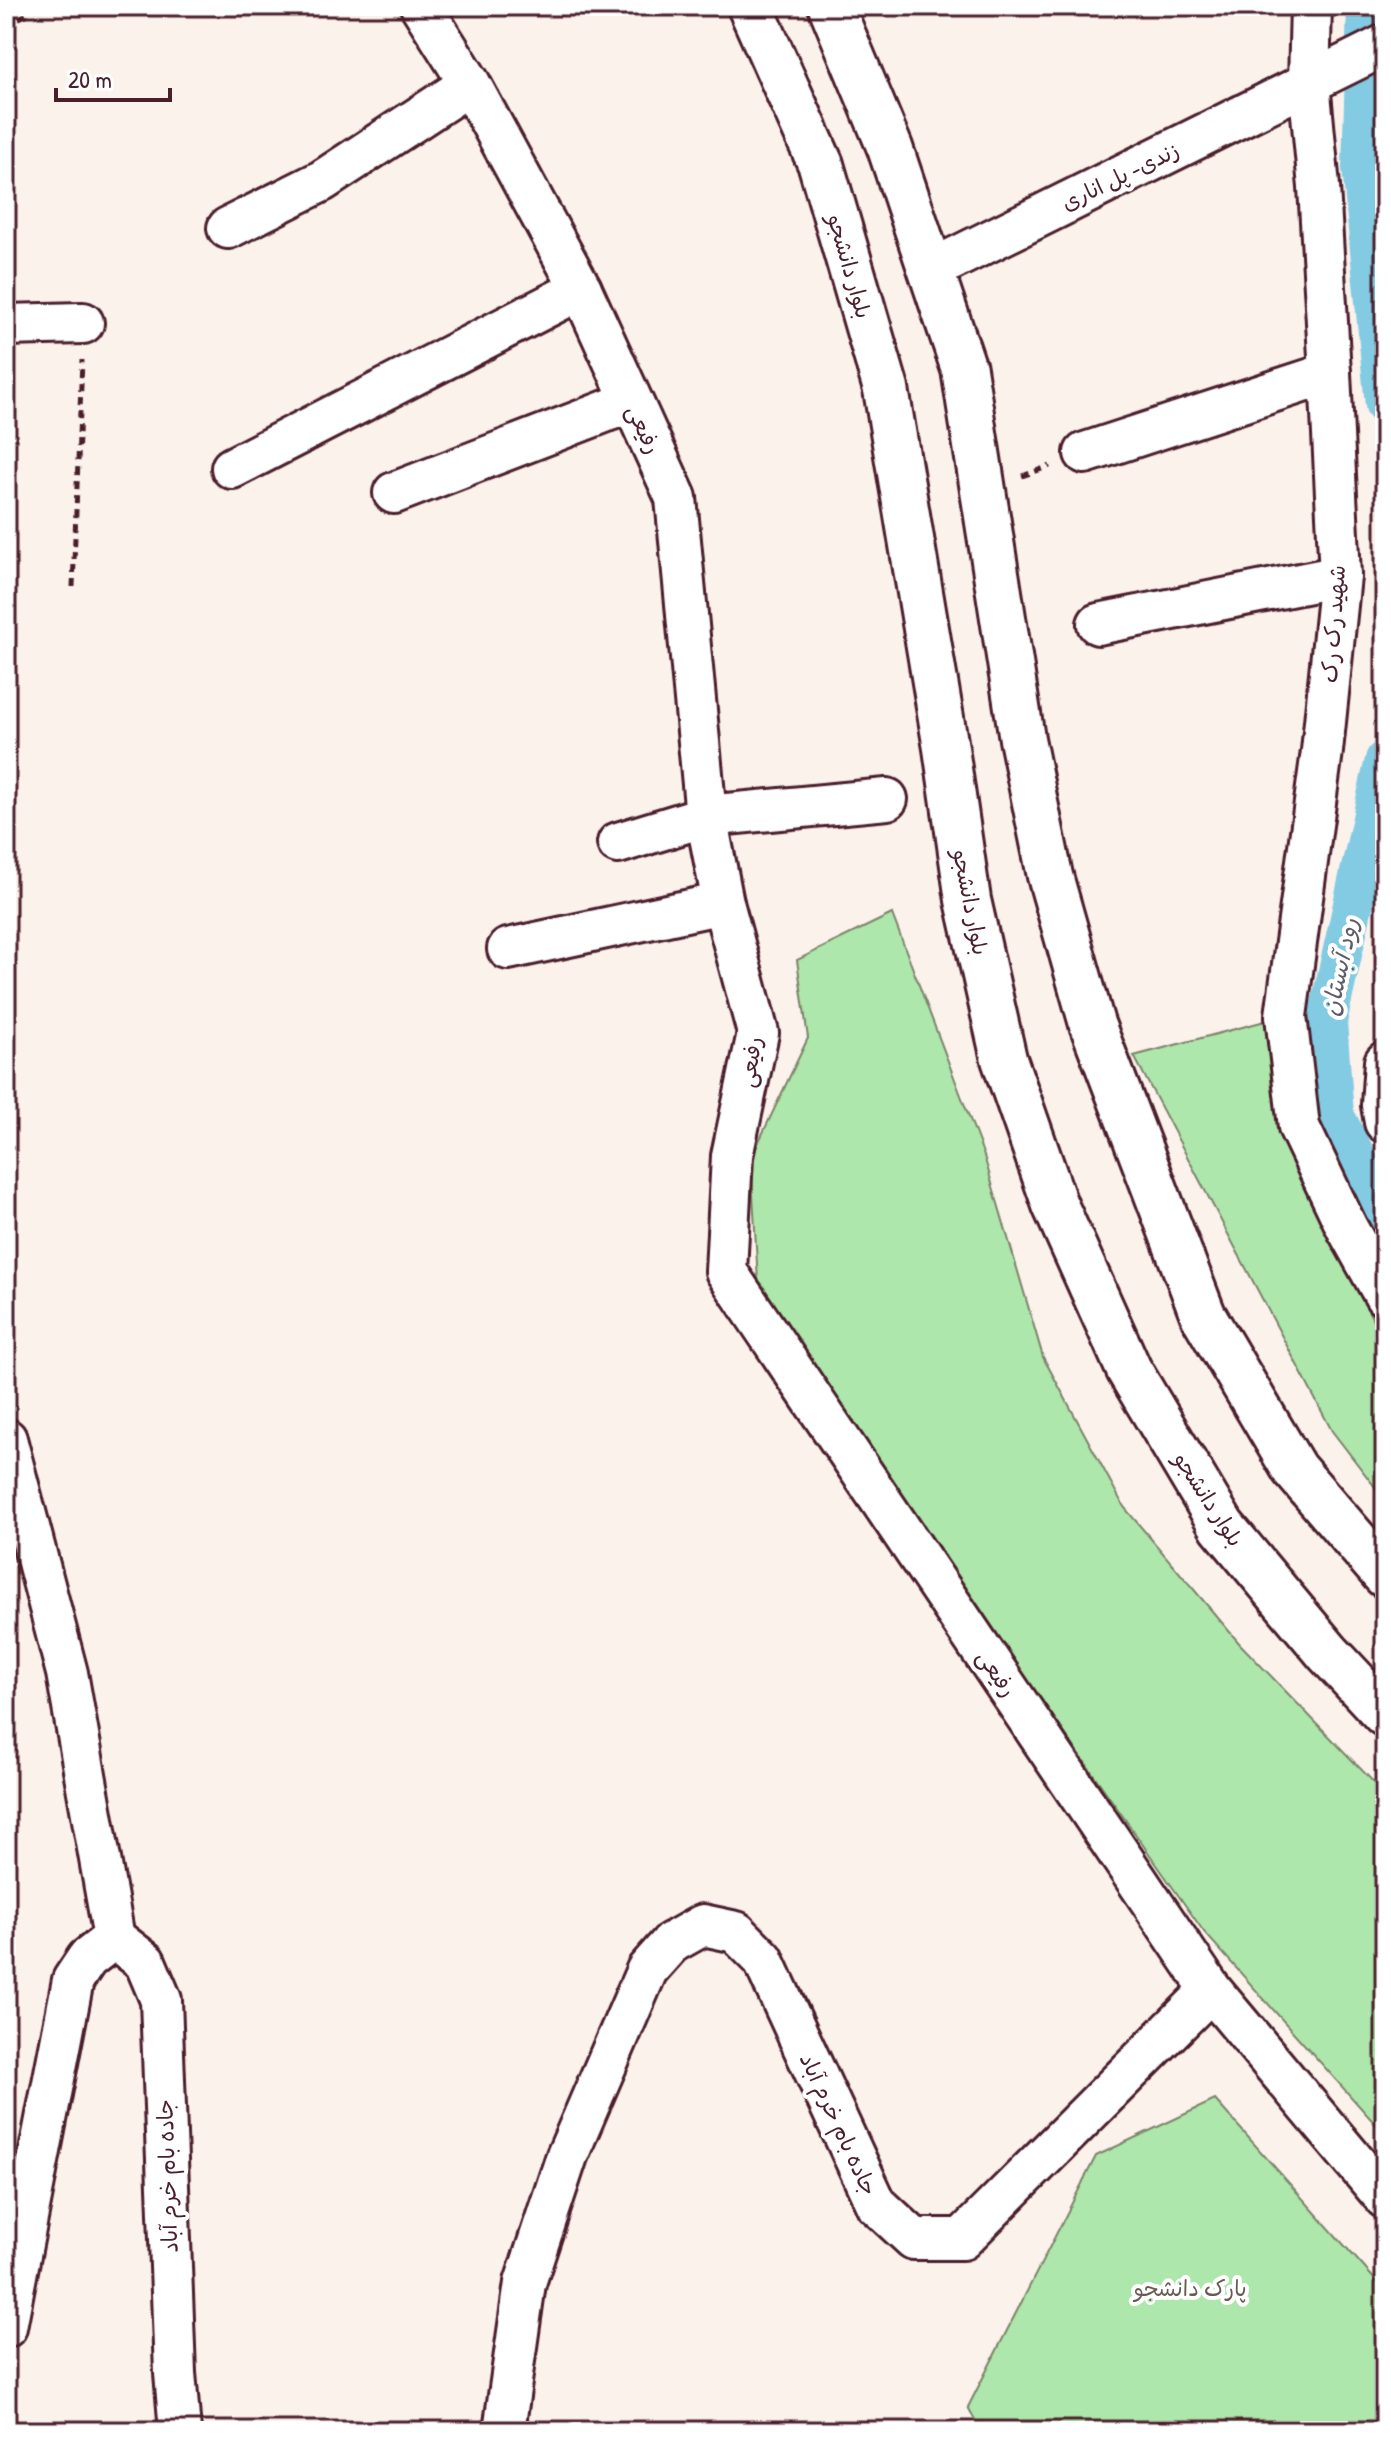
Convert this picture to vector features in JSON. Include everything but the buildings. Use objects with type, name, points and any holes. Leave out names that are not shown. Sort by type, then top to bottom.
[{"type":"main road","name":"بلوار دانشجو","points":[[750,6],[821,165],[886,389],[968,900],[1004,1059],[1055,1205],[1129,1370],[1222,1526],[1328,1653],[1385,1714]]},
{"type":"main road","points":[[831,6],[890,148],[964,369],[1022,739],[1050,876],[1102,1052],[1203,1315],[1294,1469],[1385,1575]]},
{"type":"street","name":"رفیعی","points":[[421,6],[470,84],[581,289],[676,498],[706,816],[723,903],[758,1033],[732,1156],[726,1271],[1211,1990]]},
{"type":"street","name":"شهید رک رک","points":[[1311,6],[1309,83],[1319,187],[1340,576],[1322,751],[1286,1016],[1299,1127],[1347,1228],[1385,1296]]},
{"type":"street","name":"زندی- پل اناری","points":[[931,270],[1385,45]]},
{"type":"street","points":[[228,228],[322,181],[470,84]]},
{"type":"street","points":[[232,468],[581,289]]},
{"type":"street","points":[[6,325],[83,323]]},
{"type":"street","points":[[1085,453],[1330,373]]},
{"type":"street","points":[[394,493],[630,402]]},
{"type":"street","points":[[1098,624],[1340,576]]},
{"type":"street","points":[[618,843],[706,816],[887,799]]},
{"type":"street","points":[[508,949],[723,903]]},
{"type":"street","points":[[1385,1062],[1382,1105],[1385,1122]]},
{"type":"street","points":[[1347,1228],[1385,1259]]},
{"type":"street","points":[[6,1439],[67,1673],[114,1938],[87,1959],[73,1980],[6,2327]]},
{"type":"street","name":"جاده بام خرم آباد","points":[[504,2431],[525,2283],[567,2156],[647,1970],[671,1943],[703,1925],[736,1932],[763,1959],[876,2204],[914,2239],[962,2239],[1211,1990]]},
{"type":"street","name":"جاده بام خرم آباد","points":[[114,1938],[145,1962],[161,2000],[175,2373],[180,2431]]},
{"type":"street","points":[[1211,1990],[1385,2198]]},
{"type":"path","points":[[6,24],[26,15],[23,6]]},
{"type":"path","points":[[73,587],[83,323]]},
{"type":"path","points":[[983,489],[1085,453]]},
{"type":"green space","points":[[892,914],[984,1156],[1043,1357],[1124,1507],[1240,1644],[1385,1794],[1385,2135],[1204,1932],[941,1557],[758,1282],[751,1158],[808,1038],[797,960]]},
{"type":"green space","points":[[1265,1021],[1316,1209],[1385,1343],[1385,1500],[1332,1431],[1134,1056]]},
{"type":"green space","name":"پارک دانشجو","points":[[1215,2100],[1385,2291],[1385,2431],[981,2431],[968,2407],[1096,2156]]},
{"type":"waterway","name":"رود آبستان","points":[[1367,6],[1362,167],[1385,405]]},
{"type":"waterway","name":"رود آبستان","points":[[1385,760],[1327,1022],[1334,1115],[1385,1213]]}]
